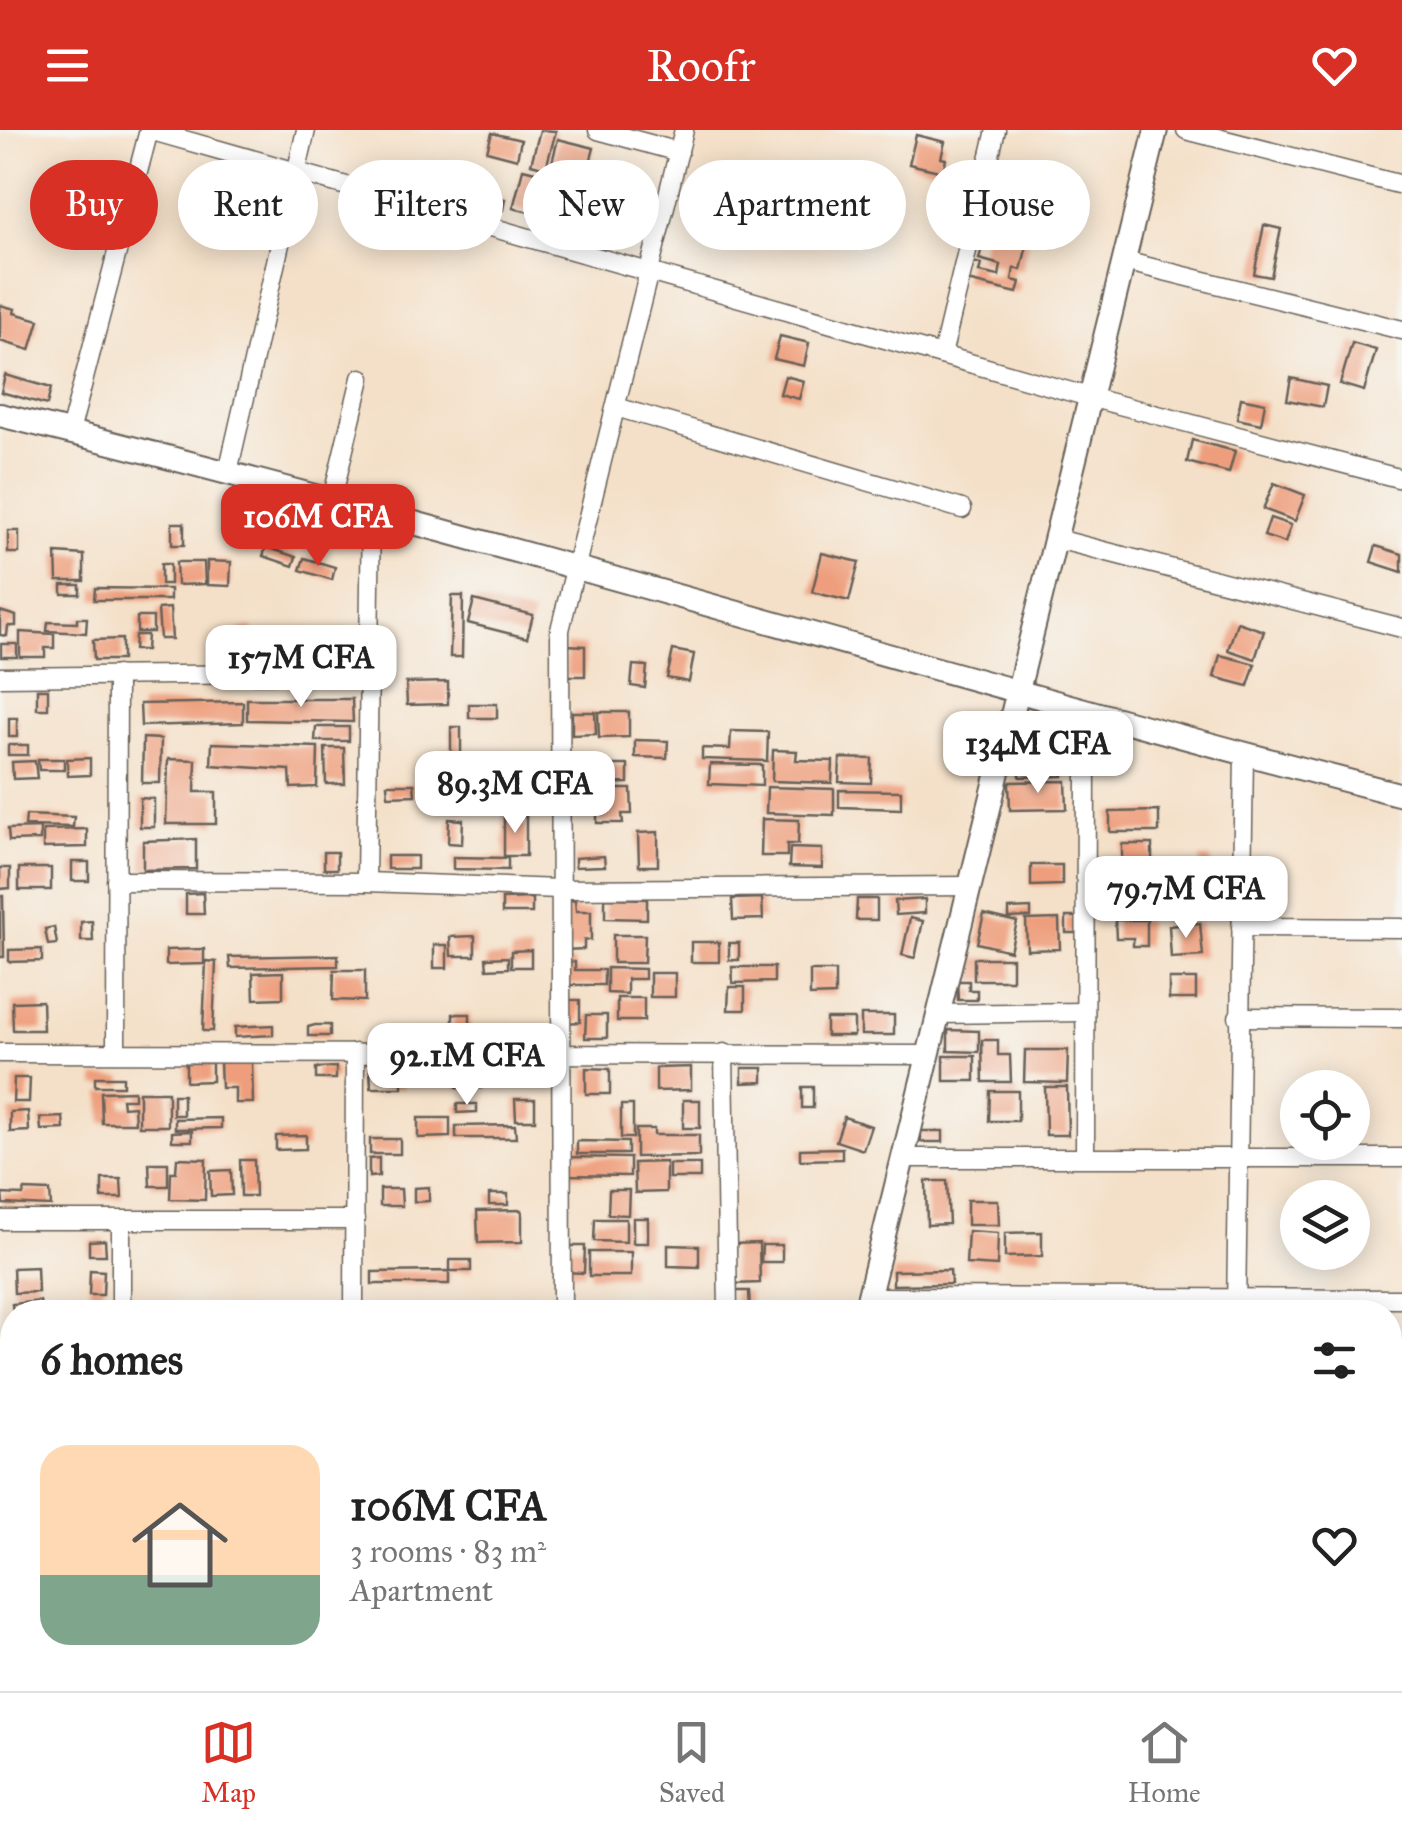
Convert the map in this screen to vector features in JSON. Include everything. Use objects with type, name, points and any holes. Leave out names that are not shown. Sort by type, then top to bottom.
[{"type":"street","points":[[70,432],[149,130],[255,160]]},
{"type":"street","points":[[300,160],[306,130]]},
{"type":"street","points":[[598,130],[679,152]]},
{"type":"street","points":[[562,1300],[560,630],[684,130]]},
{"type":"street","points":[[942,355],[996,130]]},
{"type":"street","points":[[868,1300],[1156,130]]},
{"type":"street","points":[[1186,130],[1402,185]]},
{"type":"street","points":[[318,178],[1089,396],[1402,479]]},
{"type":"street","points":[[228,472],[279,250]]},
{"type":"street","points":[[1124,260],[1402,330]]},
{"type":"street","points":[[332,499],[362,378]]},
{"type":"street","points":[[616,407],[962,509]]},
{"type":"street","points":[[0,415],[332,499],[1018,693],[1402,795]]},
{"type":"street","points":[[366,882],[371,510]]},
{"type":"street","points":[[1057,539],[1402,628]]},
{"type":"street","points":[[0,677],[368,673]]},
{"type":"street","points":[[116,1052],[117,675]]},
{"type":"street","points":[[1085,1157],[1086,754]]},
{"type":"street","points":[[1236,1300],[1244,754]]},
{"type":"street","points":[[116,882],[366,882],[560,889],[970,886]]},
{"type":"street","points":[[1240,926],[1402,928]]},
{"type":"street","points":[[938,1014],[1086,1012]]},
{"type":"street","points":[[1238,1017],[1402,1018]]},
{"type":"street","points":[[724,1052],[728,1300]]},
{"type":"street","points":[[0,1053],[928,1054]]},
{"type":"street","points":[[354,1300],[355,1053]]},
{"type":"street","points":[[904,1158],[1402,1158]]},
{"type":"street","points":[[0,1220],[355,1220]]},
{"type":"street","points":[[121,1220],[121,1300]]},
{"type":"building","points":[[540,130],[556,131],[548,160],[532,160]]},
{"type":"building","points":[[492,133],[521,140],[517,159],[487,151]]},
{"type":"building","points":[[916,135],[945,142],[941,158],[946,160],[926,160],[926,168],[909,164]]},
{"type":"building","points":[[558,139],[594,148],[591,160],[553,160]]},
{"type":"building","points":[[523,169],[523,210],[513,208]]},
{"type":"building","points":[[1264,225],[1281,229],[1271,277],[1254,274]]},
{"type":"building","points":[[981,250],[1026,250],[1021,270],[1014,268],[1012,280],[1020,282],[1017,293],[963,280],[968,261],[981,264],[979,272],[999,276],[1001,265],[979,259]]},
{"type":"building","points":[[0,305],[39,320],[30,350],[0,341]]},
{"type":"building","points":[[780,336],[809,343],[804,366],[774,359]]},
{"type":"building","points":[[1352,343],[1376,350],[1364,391],[1340,384]]},
{"type":"building","points":[[5,375],[51,388],[47,405],[1,392]]},
{"type":"building","points":[[785,376],[804,381],[799,399],[780,394]]},
{"type":"building","points":[[1291,378],[1327,386],[1323,407],[1287,400]]},
{"type":"building","points":[[1241,398],[1265,403],[1261,424],[1237,419]]},
{"type":"building","points":[[1192,440],[1235,451],[1229,473],[1187,462]]},
{"type":"building","points":[[1274,483],[1305,495],[1295,521],[1263,509]]},
{"type":"building","points":[[1270,518],[1291,525],[1285,543],[1264,536]]},
{"type":"building","points":[[172,523],[184,523],[184,545],[172,545]]},
{"type":"building","points":[[8,531],[19,531],[19,553],[8,553]]},
{"type":"building","points":[[1376,546],[1402,554],[1402,572],[1371,562]]},
{"type":"building","points":[[266,547],[296,557],[293,566],[263,556]]},
{"type":"building","points":[[56,553],[84,555],[84,581],[57,581]]},
{"type":"building","points":[[822,553],[859,562],[849,601],[812,592]]},
{"type":"building","points":[[304,558],[335,567],[332,580],[300,570]]},
{"type":"building","points":[[207,561],[231,562],[230,586],[207,585]]},
{"type":"building","points":[[176,562],[204,562],[205,584],[177,585]]},
{"type":"building","points":[[161,564],[170,564],[170,584],[161,584]]},
{"type":"building","points":[[62,585],[80,585],[80,594],[62,594]]},
{"type":"building","points":[[95,588],[170,589],[170,600],[94,600]]},
{"type":"building","points":[[452,596],[463,596],[462,657],[450,657]]},
{"type":"building","points":[[474,600],[533,615],[527,638],[468,623]]},
{"type":"building","points":[[170,608],[172,639],[160,639],[158,609]]},
{"type":"building","points":[[0,611],[16,616],[16,626],[8,626],[7,636],[0,635]]},
{"type":"building","points":[[137,617],[153,617],[153,632],[137,632]]},
{"type":"building","points":[[77,618],[87,618],[86,633],[47,631],[48,622],[77,623]]},
{"type":"building","points":[[1237,622],[1264,631],[1255,659],[1228,650]]},
{"type":"building","points":[[253,628],[254,657],[233,657],[233,648],[241,648],[240,629]]},
{"type":"building","points":[[20,632],[54,634],[54,648],[45,648],[45,657],[20,657]]},
{"type":"building","points":[[135,635],[147,635],[146,650],[134,650]]},
{"type":"building","points":[[122,639],[122,660],[94,660],[93,640]]},
{"type":"building","points":[[259,643],[290,643],[290,665],[258,664]]},
{"type":"building","points":[[1,644],[17,644],[17,657],[1,657]]},
{"type":"building","points":[[566,645],[585,646],[585,676],[566,676]]},
{"type":"building","points":[[673,650],[694,654],[689,682],[667,678]]},
{"type":"building","points":[[1220,655],[1255,664],[1248,686],[1214,677]]},
{"type":"building","points":[[633,665],[647,666],[645,688],[631,686]]},
{"type":"building","points":[[448,682],[448,704],[407,705],[406,683]]},
{"type":"building","points":[[37,689],[48,689],[48,709],[37,709]]},
{"type":"building","points":[[247,699],[352,699],[353,722],[247,720]]},
{"type":"building","points":[[243,702],[243,723],[141,726],[140,704]]},
{"type":"building","points":[[469,704],[497,704],[497,718],[469,718]]},
{"type":"building","points":[[572,712],[595,712],[596,734],[572,735]]},
{"type":"building","points":[[598,712],[629,712],[629,737],[599,738]]},
{"type":"building","points":[[9,718],[17,718],[17,737],[9,737]]},
{"type":"building","points":[[316,727],[349,727],[349,741],[315,741]]},
{"type":"building","points":[[451,727],[461,727],[461,759],[451,759]]},
{"type":"building","points":[[731,731],[768,732],[767,761],[702,759],[702,748],[730,749]]},
{"type":"building","points":[[143,738],[161,739],[160,783],[142,783]]},
{"type":"building","points":[[635,740],[668,741],[667,758],[635,757]]},
{"type":"building","points":[[212,743],[318,747],[317,787],[291,788],[290,770],[211,765]]},
{"type":"building","points":[[8,745],[28,745],[28,755],[8,755]]},
{"type":"building","points":[[325,748],[344,748],[345,784],[326,784]]},
{"type":"building","points":[[773,750],[797,751],[796,760],[833,761],[832,783],[772,781]]},
{"type":"building","points":[[1063,754],[1063,776],[1020,777],[1019,755]]},
{"type":"building","points":[[90,758],[90,775],[68,776],[67,759]]},
{"type":"building","points":[[840,758],[872,759],[871,783],[839,782]]},
{"type":"building","points":[[38,759],[64,759],[64,770],[39,770]]},
{"type":"building","points":[[168,759],[196,760],[195,792],[216,792],[216,824],[166,824]]},
{"type":"building","points":[[35,761],[37,778],[13,779],[12,762]]},
{"type":"building","points":[[710,764],[762,765],[762,786],[709,784]]},
{"type":"building","points":[[575,765],[595,765],[595,784],[575,784]]},
{"type":"building","points":[[598,765],[628,765],[628,783],[598,784]]},
{"type":"building","points":[[1066,781],[1067,809],[1010,810],[1009,782]]},
{"type":"building","points":[[387,784],[414,784],[415,795],[388,796]]},
{"type":"building","points":[[526,787],[527,809],[455,810],[455,788]]},
{"type":"building","points":[[767,787],[834,789],[834,815],[766,813]]},
{"type":"building","points":[[597,789],[631,789],[632,814],[622,814],[623,823],[597,823]]},
{"type":"building","points":[[839,790],[901,791],[901,809],[839,807]]},
{"type":"building","points":[[140,798],[154,799],[154,827],[140,827]]},
{"type":"building","points":[[1159,811],[1159,832],[1110,832],[1110,812]]},
{"type":"building","points":[[26,815],[74,817],[73,827],[25,826]]},
{"type":"building","points":[[504,816],[526,816],[526,856],[504,856]]},
{"type":"building","points":[[449,819],[463,820],[462,844],[448,843]]},
{"type":"building","points":[[762,819],[799,820],[798,844],[787,844],[787,856],[761,856]]},
{"type":"building","points":[[40,828],[40,840],[9,841],[8,829]]},
{"type":"building","points":[[87,829],[87,847],[43,848],[43,830]]},
{"type":"building","points":[[658,832],[658,866],[639,866],[638,833]]},
{"type":"building","points":[[196,839],[196,869],[143,870],[143,841]]},
{"type":"building","points":[[1122,844],[1152,844],[1152,872],[1122,872]]},
{"type":"building","points":[[790,848],[822,849],[822,868],[789,867]]},
{"type":"building","points":[[324,852],[337,852],[337,869],[324,869]]},
{"type":"building","points":[[387,856],[417,856],[417,869],[387,869]]},
{"type":"building","points":[[604,856],[605,866],[575,867],[575,858]]},
{"type":"building","points":[[453,857],[508,858],[508,870],[453,869]]},
{"type":"building","points":[[1200,858],[1211,858],[1212,875],[1201,875]]},
{"type":"building","points":[[72,862],[89,862],[89,881],[72,881]]},
{"type":"building","points":[[1031,865],[1062,865],[1062,885],[1031,886]]},
{"type":"building","points":[[0,868],[10,868],[10,888],[0,889]]},
{"type":"building","points":[[19,868],[51,868],[51,890],[19,890]]},
{"type":"building","points":[[1125,876],[1156,876],[1156,885],[1125,885]]},
{"type":"building","points":[[203,893],[204,914],[186,914],[186,894]]},
{"type":"building","points":[[3,896],[4,957],[0,957]]},
{"type":"building","points":[[532,898],[532,913],[502,913],[502,899]]},
{"type":"building","points":[[605,898],[647,899],[647,919],[605,918]]},
{"type":"building","points":[[762,898],[763,919],[733,920],[732,899]]},
{"type":"building","points":[[857,899],[877,899],[877,920],[856,920]]},
{"type":"building","points":[[925,899],[925,913],[896,915],[895,901]]},
{"type":"building","points":[[575,900],[576,911],[591,911],[591,940],[584,940],[584,949],[565,950],[564,901]]},
{"type":"building","points":[[1031,908],[1031,917],[1009,918],[1009,909]]},
{"type":"building","points":[[984,914],[1017,922],[1010,951],[977,943]]},
{"type":"building","points":[[1066,917],[1077,917],[1078,933],[1066,933]]},
{"type":"building","points":[[910,918],[923,921],[915,958],[902,955]]},
{"type":"building","points":[[1059,919],[1060,949],[1027,950],[1026,920]]},
{"type":"building","points":[[1115,920],[1147,920],[1147,946],[1133,946],[1133,938],[1116,938]]},
{"type":"building","points":[[92,921],[93,941],[81,941],[81,922]]},
{"type":"building","points":[[1200,923],[1203,956],[1171,958],[1169,926]]},
{"type":"building","points":[[54,927],[57,944],[48,945],[45,929]]},
{"type":"building","points":[[613,935],[645,935],[644,963],[613,963]]},
{"type":"building","points":[[475,936],[475,956],[451,956],[450,937]]},
{"type":"building","points":[[691,942],[719,942],[719,962],[691,962]]},
{"type":"building","points":[[729,943],[739,943],[739,960],[729,960]]},
{"type":"building","points":[[434,945],[447,945],[447,968],[434,968]]},
{"type":"building","points":[[42,949],[42,961],[9,962],[9,950]]},
{"type":"building","points":[[204,949],[204,964],[166,965],[166,950]]},
{"type":"building","points":[[531,950],[531,967],[511,967],[511,951]]},
{"type":"building","points":[[338,955],[338,966],[230,968],[229,957]]},
{"type":"building","points":[[508,957],[508,968],[487,969],[486,958]]},
{"type":"building","points":[[974,958],[1012,958],[1012,980],[974,980]]},
{"type":"building","points":[[206,961],[216,962],[213,1031],[203,1031]]},
{"type":"building","points":[[566,962],[575,962],[575,970],[604,970],[604,985],[565,985]]},
{"type":"building","points":[[732,967],[774,967],[774,982],[733,983]]},
{"type":"building","points":[[607,968],[645,969],[645,979],[627,979],[627,994],[607,993]]},
{"type":"building","points":[[334,970],[365,970],[365,1001],[333,1000]]},
{"type":"building","points":[[810,971],[835,971],[835,995],[810,996]]},
{"type":"building","points":[[283,972],[283,998],[254,999],[253,973]]},
{"type":"building","points":[[650,973],[675,973],[675,997],[650,997]]},
{"type":"building","points":[[1169,979],[1196,979],[1196,999],[1169,999]]},
{"type":"building","points":[[957,981],[969,981],[969,990],[977,990],[977,1000],[958,1000]]},
{"type":"building","points":[[729,987],[745,987],[745,1010],[728,1010]]},
{"type":"building","points":[[617,998],[644,998],[644,1021],[617,1021]]},
{"type":"building","points":[[564,1000],[580,1000],[580,1022],[564,1023]]},
{"type":"building","points":[[42,1001],[43,1030],[13,1030],[12,1002]]},
{"type":"building","points":[[453,1014],[470,1014],[470,1032],[453,1032]]},
{"type":"building","points":[[586,1015],[607,1015],[607,1038],[585,1038]]},
{"type":"building","points":[[861,1015],[894,1015],[894,1035],[861,1035]]},
{"type":"building","points":[[826,1019],[854,1019],[854,1036],[826,1036]]},
{"type":"building","points":[[273,1025],[273,1035],[235,1037],[235,1027]]},
{"type":"building","points":[[330,1025],[330,1036],[308,1036],[308,1027]]},
{"type":"building","points":[[948,1030],[979,1031],[979,1052],[948,1051]]},
{"type":"building","points":[[982,1040],[998,1040],[998,1055],[1010,1055],[1011,1082],[983,1082]]},
{"type":"building","points":[[1025,1050],[1068,1050],[1067,1083],[1024,1082]]},
{"type":"building","points":[[944,1056],[975,1056],[975,1081],[944,1081]]},
{"type":"building","points":[[220,1062],[252,1062],[253,1103],[235,1103],[235,1088],[221,1088]]},
{"type":"building","points":[[186,1063],[212,1063],[212,1081],[186,1082]]},
{"type":"building","points":[[336,1067],[336,1079],[316,1079],[316,1068]]},
{"type":"building","points":[[691,1067],[691,1090],[656,1091],[656,1068]]},
{"type":"building","points":[[370,1068],[402,1068],[402,1088],[371,1088]]},
{"type":"building","points":[[586,1068],[610,1069],[610,1094],[586,1094]]},
{"type":"building","points":[[742,1068],[763,1068],[763,1082],[742,1083]]},
{"type":"building","points":[[457,1069],[481,1069],[481,1088],[457,1088]]},
{"type":"building","points":[[95,1077],[123,1077],[123,1086],[95,1086]]},
{"type":"building","points":[[14,1078],[30,1078],[29,1102],[13,1102]]},
{"type":"building","points":[[802,1087],[813,1087],[813,1108],[802,1108]]},
{"type":"building","points":[[1045,1087],[1067,1087],[1068,1135],[1046,1135]]},
{"type":"building","points":[[134,1091],[134,1099],[122,1099],[123,1107],[134,1106],[135,1123],[102,1123],[101,1092]]},
{"type":"building","points":[[990,1091],[1018,1091],[1018,1121],[989,1121]]},
{"type":"building","points":[[139,1092],[168,1092],[168,1126],[139,1126]]},
{"type":"building","points":[[173,1095],[183,1095],[183,1115],[173,1115]]},
{"type":"building","points":[[515,1099],[535,1099],[535,1120],[516,1120]]},
{"type":"building","points":[[683,1100],[700,1100],[700,1128],[683,1128]]},
{"type":"building","points":[[457,1104],[477,1104],[477,1112],[457,1113]]},
{"type":"building","points":[[621,1105],[633,1105],[633,1138],[621,1138]]},
{"type":"building","points":[[28,1111],[29,1131],[10,1132],[10,1112]]},
{"type":"building","points":[[63,1117],[64,1129],[41,1130],[40,1118]]},
{"type":"building","points":[[844,1117],[871,1126],[863,1150],[836,1141]]},
{"type":"building","points":[[221,1118],[221,1128],[175,1129],[175,1119]]},
{"type":"building","points":[[418,1118],[450,1118],[450,1137],[418,1138]]},
{"type":"building","points":[[515,1125],[516,1138],[456,1138],[456,1126]]},
{"type":"building","points":[[636,1129],[654,1129],[654,1135],[699,1135],[699,1156],[636,1157]]},
{"type":"building","points":[[192,1131],[192,1141],[172,1141],[172,1132]]},
{"type":"building","points":[[921,1131],[943,1131],[943,1142],[921,1142]]},
{"type":"building","points":[[306,1135],[306,1149],[276,1150],[276,1136]]},
{"type":"building","points":[[370,1139],[400,1139],[400,1154],[370,1154]]},
{"type":"building","points":[[577,1141],[628,1142],[628,1154],[577,1154]]},
{"type":"building","points":[[842,1148],[842,1159],[800,1160],[800,1149]]},
{"type":"building","points":[[565,1157],[630,1158],[630,1176],[565,1175]]},
{"type":"building","points":[[177,1158],[206,1159],[205,1200],[170,1199],[171,1172],[176,1172]]},
{"type":"building","points":[[379,1158],[379,1176],[369,1177],[369,1159]]},
{"type":"building","points":[[240,1160],[254,1160],[255,1196],[241,1196]]},
{"type":"building","points":[[666,1162],[666,1192],[635,1193],[634,1163]]},
{"type":"building","points":[[149,1163],[168,1163],[168,1186],[150,1186]]},
{"type":"building","points":[[669,1164],[700,1164],[700,1178],[669,1178]]},
{"type":"building","points":[[231,1170],[232,1195],[211,1196],[210,1171]]},
{"type":"building","points":[[102,1179],[121,1179],[122,1198],[102,1198]]},
{"type":"building","points":[[926,1181],[947,1181],[949,1224],[927,1225]]},
{"type":"building","points":[[429,1187],[429,1201],[414,1202],[414,1188]]},
{"type":"building","points":[[380,1189],[401,1189],[402,1206],[380,1206]]},
{"type":"building","points":[[25,1190],[50,1191],[51,1206],[3,1204],[2,1194],[23,1195]]},
{"type":"building","points":[[609,1190],[629,1190],[628,1215],[608,1214]]},
{"type":"building","points":[[489,1194],[508,1194],[508,1205],[489,1205]]},
{"type":"building","points":[[967,1200],[998,1200],[999,1225],[967,1225]]},
{"type":"building","points":[[522,1210],[522,1242],[478,1243],[477,1211]]},
{"type":"building","points":[[633,1218],[648,1218],[648,1243],[633,1243]]},
{"type":"building","points":[[595,1219],[626,1219],[626,1242],[594,1241]]},
{"type":"building","points":[[968,1231],[998,1233],[997,1266],[966,1264]]},
{"type":"building","points":[[1042,1232],[1042,1256],[1005,1257],[1005,1233]]},
{"type":"building","points":[[105,1240],[106,1255],[89,1255],[89,1241]]},
{"type":"building","points":[[759,1243],[760,1283],[732,1284],[731,1244]]},
{"type":"building","points":[[668,1245],[699,1246],[699,1267],[668,1266]]},
{"type":"building","points":[[762,1245],[782,1245],[782,1262],[761,1262]]},
{"type":"building","points":[[564,1246],[585,1246],[584,1273],[564,1272]]},
{"type":"building","points":[[589,1252],[631,1252],[631,1276],[589,1276]]},
{"type":"building","points":[[450,1260],[471,1260],[471,1271],[450,1271]]},
{"type":"building","points":[[37,1267],[38,1292],[14,1293],[13,1268]]},
{"type":"building","points":[[90,1270],[104,1271],[103,1295],[89,1295]]},
{"type":"building","points":[[950,1270],[951,1284],[893,1285],[893,1271]]},
{"type":"building","points":[[449,1271],[449,1284],[372,1284],[372,1272]]},
{"type":"building","points":[[734,1291],[749,1291],[749,1300],[734,1300]]}]
